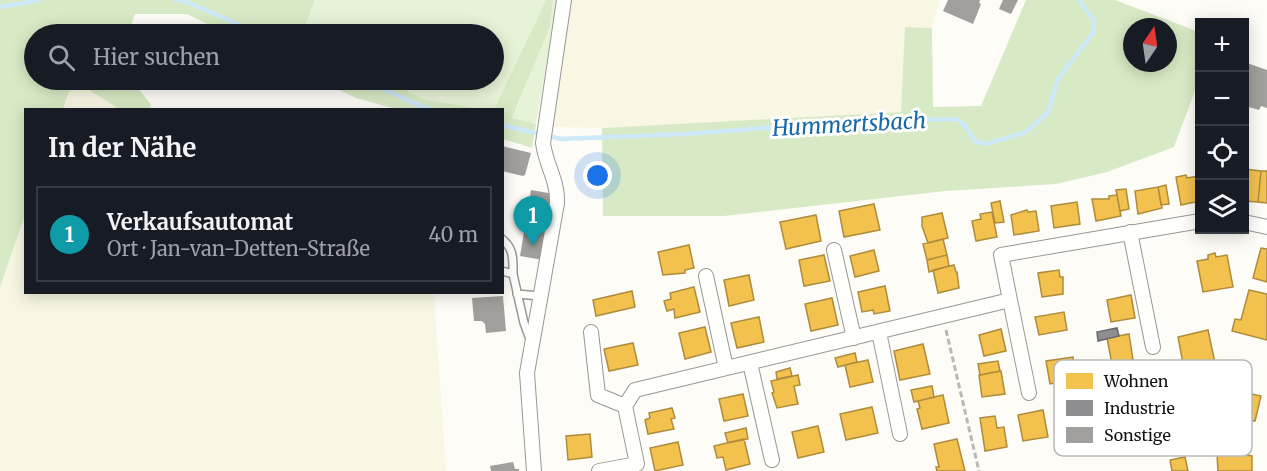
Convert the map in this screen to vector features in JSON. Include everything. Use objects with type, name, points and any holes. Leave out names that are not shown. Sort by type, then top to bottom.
[{"type":"street","points":[[534,471],[527,373],[557,203],[557,188],[545,160],[543,143],[564,0]]},
{"type":"street","points":[[1029,393],[1001,255],[1195,222]]},
{"type":"street","points":[[1249,223],[1267,227]]},
{"type":"street","points":[[1130,232],[1153,347]]},
{"type":"street","points":[[834,249],[854,338]]},
{"type":"street","points":[[706,276],[726,368]]},
{"type":"street","points":[[599,471],[638,467],[625,406],[635,390],[1010,300]]},
{"type":"street","points":[[591,332],[598,395],[625,406]]},
{"type":"street","points":[[879,332],[900,434]]},
{"type":"street","points":[[750,363],[772,460]]},
{"type":"lane","points":[[504,241],[513,254],[513,274],[517,294],[532,344]]},
{"type":"lane","points":[[504,272],[513,274]]},
{"type":"lane","points":[[517,294],[540,296]]},
{"type":"path","points":[[943,316],[979,471]]},
{"type":"shaded area","points":[[569,0],[939,0],[932,28],[905,27],[902,112],[602,128],[549,127]]},
{"type":"shaded area","points":[[70,90],[90,90],[117,108],[64,108]]},
{"type":"shaded area","points":[[24,218],[24,294],[432,294],[434,295],[446,471],[0,471],[0,287]]},
{"type":"green space","points":[[0,0],[315,0],[306,24],[208,24],[187,14],[135,14],[132,24],[24,24],[24,90],[70,90],[63,108],[24,108],[24,218],[0,287]]},
{"type":"green space","points":[[315,0],[546,0],[504,88],[504,24],[306,24]]},
{"type":"green space","points":[[546,0],[553,0],[550,27],[512,118],[536,124],[532,148],[504,139],[504,108],[494,108]]},
{"type":"green space","points":[[553,0],[558,0],[536,124],[512,119],[550,27]]},
{"type":"green space","points":[[1026,0],[1115,0],[1162,18],[1123,18],[1123,72],[1177,72],[1177,24],[1195,30],[1195,91],[1174,147],[1107,172],[1056,184],[945,191],[724,216],[603,216],[602,128],[901,112],[905,27],[932,28],[933,107],[981,106]]},
{"type":"green space","points":[[90,90],[140,90],[151,105],[150,108],[117,108]]},
{"type":"green space","points":[[339,90],[405,90],[423,99],[475,108],[392,108],[356,98]]},
{"type":"green space","points":[[405,90],[503,90],[494,108],[475,108],[423,99]]},
{"type":"building: Wohnen","points":[[1249,170],[1261,171],[1258,202],[1249,201]]},
{"type":"building: Wohnen","points":[[1261,171],[1267,171],[1267,203],[1258,202]]},
{"type":"building: Wohnen","points":[[1186,175],[1187,178],[1195,177],[1195,202],[1181,205],[1176,177]]},
{"type":"building: Wohnen","points":[[1166,185],[1169,204],[1161,205],[1158,187]]},
{"type":"building: Wohnen","points":[[1158,187],[1162,208],[1138,214],[1135,191]]},
{"type":"building: Wohnen","points":[[1126,189],[1129,209],[1120,211],[1116,190]]},
{"type":"building: Wohnen","points":[[1117,195],[1121,216],[1096,221],[1092,199],[1109,199],[1109,196]]},
{"type":"building: Wohnen","points":[[1000,201],[1004,222],[995,223],[991,203]]},
{"type":"building: Wohnen","points":[[1077,202],[1080,224],[1054,228],[1051,206]]},
{"type":"building: Wohnen","points":[[874,204],[880,230],[844,237],[839,211]]},
{"type":"building: Wohnen","points":[[1027,210],[1028,212],[1036,211],[1039,231],[1014,235],[1011,215]]},
{"type":"building: Wohnen","points":[[992,212],[997,237],[976,241],[972,221],[981,219],[980,214]]},
{"type":"building: Wohnen","points":[[942,213],[948,238],[928,243],[922,226],[922,217]]},
{"type":"building: Wohnen","points":[[816,215],[821,241],[786,249],[780,222]]},
{"type":"building: Wohnen","points":[[943,239],[947,255],[927,260],[923,244]]},
{"type":"building: Wohnen","points":[[689,245],[694,268],[685,270],[685,273],[663,275],[658,252]]},
{"type":"building: Wohnen","points":[[1261,248],[1267,249],[1267,282],[1253,278]]},
{"type":"building: Wohnen","points":[[874,250],[879,271],[855,277],[850,256]]},
{"type":"building: Wohnen","points":[[1215,253],[1216,257],[1227,255],[1233,287],[1203,292],[1197,261],[1208,259],[1208,255]]},
{"type":"building: Wohnen","points":[[824,255],[830,281],[804,286],[799,260]]},
{"type":"building: Wohnen","points":[[947,255],[949,266],[929,272],[927,260]]},
{"type":"building: Wohnen","points":[[954,265],[959,288],[938,293],[933,270]]},
{"type":"building: Wohnen","points":[[1059,270],[1060,277],[1063,277],[1063,294],[1042,297],[1038,273]]},
{"type":"building: Wohnen","points":[[749,275],[754,300],[729,306],[724,280]]},
{"type":"building: Wohnen","points":[[885,286],[890,311],[874,314],[873,310],[862,312],[858,292]]},
{"type":"building: Wohnen","points":[[694,287],[700,312],[675,318],[674,309],[667,311],[664,301],[671,299],[670,293]]},
{"type":"building: Wohnen","points":[[1249,290],[1267,294],[1267,340],[1232,331],[1235,319],[1241,320]]},
{"type":"building: Wohnen","points":[[632,291],[635,307],[596,316],[593,300]]},
{"type":"building: Wohnen","points":[[1131,295],[1135,318],[1111,322],[1107,300]]},
{"type":"building: Wohnen","points":[[832,298],[838,325],[811,331],[805,304]]},
{"type":"building: Wohnen","points":[[1064,312],[1067,330],[1039,335],[1035,317]]},
{"type":"building: Wohnen","points":[[759,317],[764,342],[737,348],[731,323]]},
{"type":"building: Wohnen","points":[[705,327],[711,352],[685,359],[679,333]]},
{"type":"building: Wohnen","points":[[1001,329],[1006,351],[984,356],[979,335]]},
{"type":"building: Wohnen","points":[[1208,330],[1214,360],[1182,360],[1178,337]]},
{"type":"building: Wohnen","points":[[1129,334],[1133,360],[1111,360],[1107,338]]},
{"type":"building: Wohnen","points":[[633,343],[638,365],[609,371],[604,349]]},
{"type":"building: Wohnen","points":[[923,344],[930,374],[900,380],[894,351]]},
{"type":"building: Wohnen","points":[[855,353],[857,362],[838,367],[835,358]]},
{"type":"building: Wohnen","points":[[1073,357],[1073,360],[1054,360],[1054,383],[1050,384],[1046,361]]},
{"type":"building: Wohnen","points":[[868,360],[873,382],[850,387],[845,365]]},
{"type":"building: Wohnen","points":[[998,361],[1000,371],[980,375],[978,364]]},
{"type":"building: Wohnen","points":[[790,368],[792,376],[777,379],[776,372]]},
{"type":"building: Wohnen","points":[[1001,371],[1005,394],[982,397],[979,375]]},
{"type":"building: Wohnen","points":[[798,375],[800,385],[794,386],[798,404],[777,408],[771,381]]},
{"type":"building: Wohnen","points":[[932,386],[934,397],[914,402],[911,390]]},
{"type":"building: Wohnen","points":[[743,394],[748,416],[724,421],[719,399]]},
{"type":"building: Wohnen","points":[[1252,394],[1261,396],[1255,421],[1252,420]]},
{"type":"building: Wohnen","points":[[943,395],[949,423],[922,429],[917,409],[920,408],[918,401]]},
{"type":"building: Wohnen","points":[[872,407],[878,433],[846,440],[840,414]]},
{"type":"building: Wohnen","points":[[672,408],[675,418],[671,419],[674,429],[648,434],[645,420],[650,418],[649,413]]},
{"type":"building: Wohnen","points":[[1043,410],[1048,437],[1023,441],[1018,415]]},
{"type":"building: Wohnen","points":[[995,416],[997,428],[1004,427],[1007,447],[985,451],[980,418]]},
{"type":"building: Wohnen","points":[[818,426],[824,452],[798,458],[792,432]]},
{"type":"building: Wohnen","points":[[746,428],[748,439],[728,443],[725,433]]},
{"type":"building: Wohnen","points":[[590,434],[592,457],[568,460],[566,436]]},
{"type":"building: Wohnen","points":[[744,439],[750,464],[726,470],[723,457],[717,458],[714,446]]},
{"type":"building: Wohnen","points":[[957,439],[965,471],[937,471],[936,467],[939,467],[934,444]]},
{"type":"building: Wohnen","points":[[678,442],[683,465],[655,471],[650,448]]},
{"type":"building: Wohnen","points":[[1217,456],[1252,456],[1252,471],[1218,471]]},
{"type":"building: Wohnen","points":[[1185,457],[1188,471],[1172,471],[1170,460]]},
{"type":"building: Industrie","points":[[1117,328],[1119,336],[1098,341],[1097,332]]},
{"type":"building: Sonstige","points":[[948,0],[980,0],[981,4],[973,24],[943,11]]},
{"type":"building: Sonstige","points":[[1003,0],[1018,0],[1011,14],[999,9]]},
{"type":"building: Sonstige","points":[[1249,64],[1267,70],[1267,108],[1261,106],[1259,110],[1249,107]]},
{"type":"building: Sonstige","points":[[504,146],[531,153],[523,176],[504,171]]},
{"type":"building: Sonstige","points":[[531,190],[554,194],[543,260],[520,256]]},
{"type":"building: Sonstige","points":[[503,296],[506,331],[486,333],[485,324],[482,321],[474,321],[472,298]]},
{"type":"building: Sonstige","points":[[513,462],[515,469],[519,471],[491,471],[490,466]]},
{"type":"waterway","name":"Hummertsbach","points":[[0,7],[39,0]]},
{"type":"waterway","name":"Hummertsbach","points":[[175,0],[182,0],[238,24]]},
{"type":"waterway","name":"Hummertsbach","points":[[504,125],[561,139],[686,134],[843,122],[957,119],[975,141],[987,144],[1026,132],[1048,112],[1058,79],[1093,33],[1094,21],[1079,0]]},
{"type":"waterway","name":"Hummertsbach","points":[[385,90],[427,108]]},
{"type":"place","name":"Verkaufsautomat","points":[[533,246]]}]
